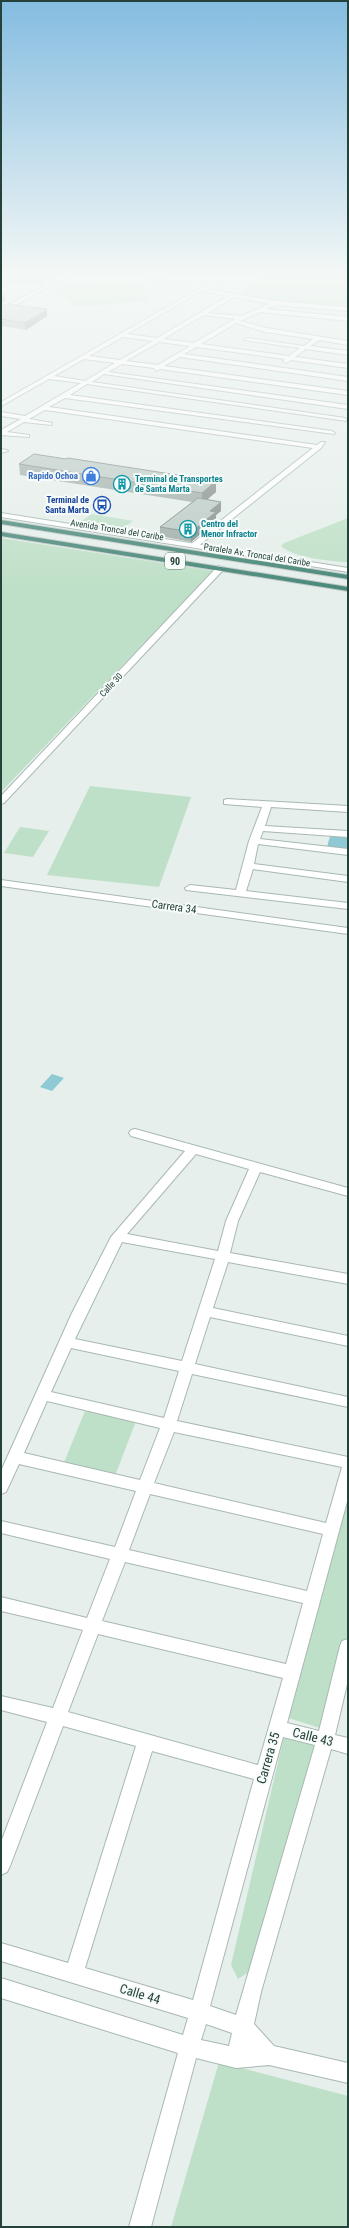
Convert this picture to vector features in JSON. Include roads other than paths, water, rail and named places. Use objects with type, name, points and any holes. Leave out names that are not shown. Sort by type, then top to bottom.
[{"type":"highway","name":"Avenida Troncal del Caribe","points":[[1,522],[348,577]]},
{"type":"highway","name":"Avenida Troncal del Caribe","points":[[1,534],[348,589]]},
{"type":"street","points":[[1,404],[46,378]]},
{"type":"street","points":[[53,378],[226,404],[347,419]]},
{"type":"street","points":[[1,433],[96,378]]},
{"type":"street","points":[[118,394],[123,389],[142,378],[348,407]]},
{"type":"street","points":[[242,378],[348,393]]},
{"type":"street","points":[[208,418],[261,378]]},
{"type":"street","points":[[66,396],[109,400],[208,418],[332,433]]},
{"type":"street","points":[[101,406],[109,400]]},
{"type":"street","points":[[45,408],[197,427],[319,447]]},
{"type":"street","points":[[89,414],[95,410]]},
{"type":"street","points":[[1,414],[50,424]]},
{"type":"street","points":[[194,545],[319,447],[347,419]]},
{"type":"street","points":[[1,433],[27,436]]},
{"type":"street","name":"Paralela Av. Troncal del Caribe","points":[[1,515],[348,570]]},
{"type":"street","name":"Calle 30","points":[[1,801],[221,568]]},
{"type":"street","points":[[227,802],[348,809]]},
{"type":"street","points":[[240,894],[249,866],[254,841],[268,804]]},
{"type":"street","points":[[259,828],[348,834]]},
{"type":"street","points":[[254,841],[348,852]]},
{"type":"street","points":[[249,866],[348,879]]},
{"type":"street","name":"Carrera 34","points":[[1,883],[348,931]]},
{"type":"street","points":[[190,888],[348,906]]},
{"type":"street","points":[[135,1133],[348,1192]]},
{"type":"street","points":[[1,1488],[67,1342],[118,1237],[193,1149]]},
{"type":"street","points":[[1,1866],[169,1425],[186,1367],[223,1256],[232,1221],[256,1166]]},
{"type":"street","points":[[118,1237],[348,1278]]},
{"type":"street","points":[[205,1311],[348,1341]]},
{"type":"street","points":[[67,1342],[348,1402]]},
{"type":"street","points":[[43,1395],[169,1425],[348,1463]]},
{"type":"street","points":[[15,1457],[331,1530]]},
{"type":"street","name":"Carrera 35","points":[[140,2227],[191,2047],[199,2012],[348,1470]]},
{"type":"street","points":[[1,1527],[120,1553],[312,1599]]},
{"type":"street","points":[[1,1604],[293,1672]]},
{"type":"street","points":[[236,2058],[251,1992],[325,1740],[348,1646]]},
{"type":"street","points":[[1,1703],[58,1717],[264,1774]]},
{"type":"street","name":"Calle 43","points":[[277,1728],[348,1746]]},
{"type":"street","points":[[74,1974],[146,1741]]},
{"type":"street","name":"Calle 44","points":[[1,1952],[199,2012],[244,2028],[269,2055]]},
{"type":"street","points":[[1,1988],[191,2047],[236,2058],[269,2055],[348,2073]]},
{"type":"water","points":[[330,836],[348,838],[348,849],[327,847]]},
{"type":"water","points":[[52,1074],[64,1078],[52,1091],[40,1087]]},
{"type":"place","name":"Rapido Ochoa","points":[[91,476]]},
{"type":"place","name":"Terminal de Transportes de Santa Marta","points":[[122,484]]},
{"type":"place","name":"Terminal de Santa Marta","points":[[102,505]]},
{"type":"place","name":"Centro del Menor Infractor","points":[[188,529]]}]
